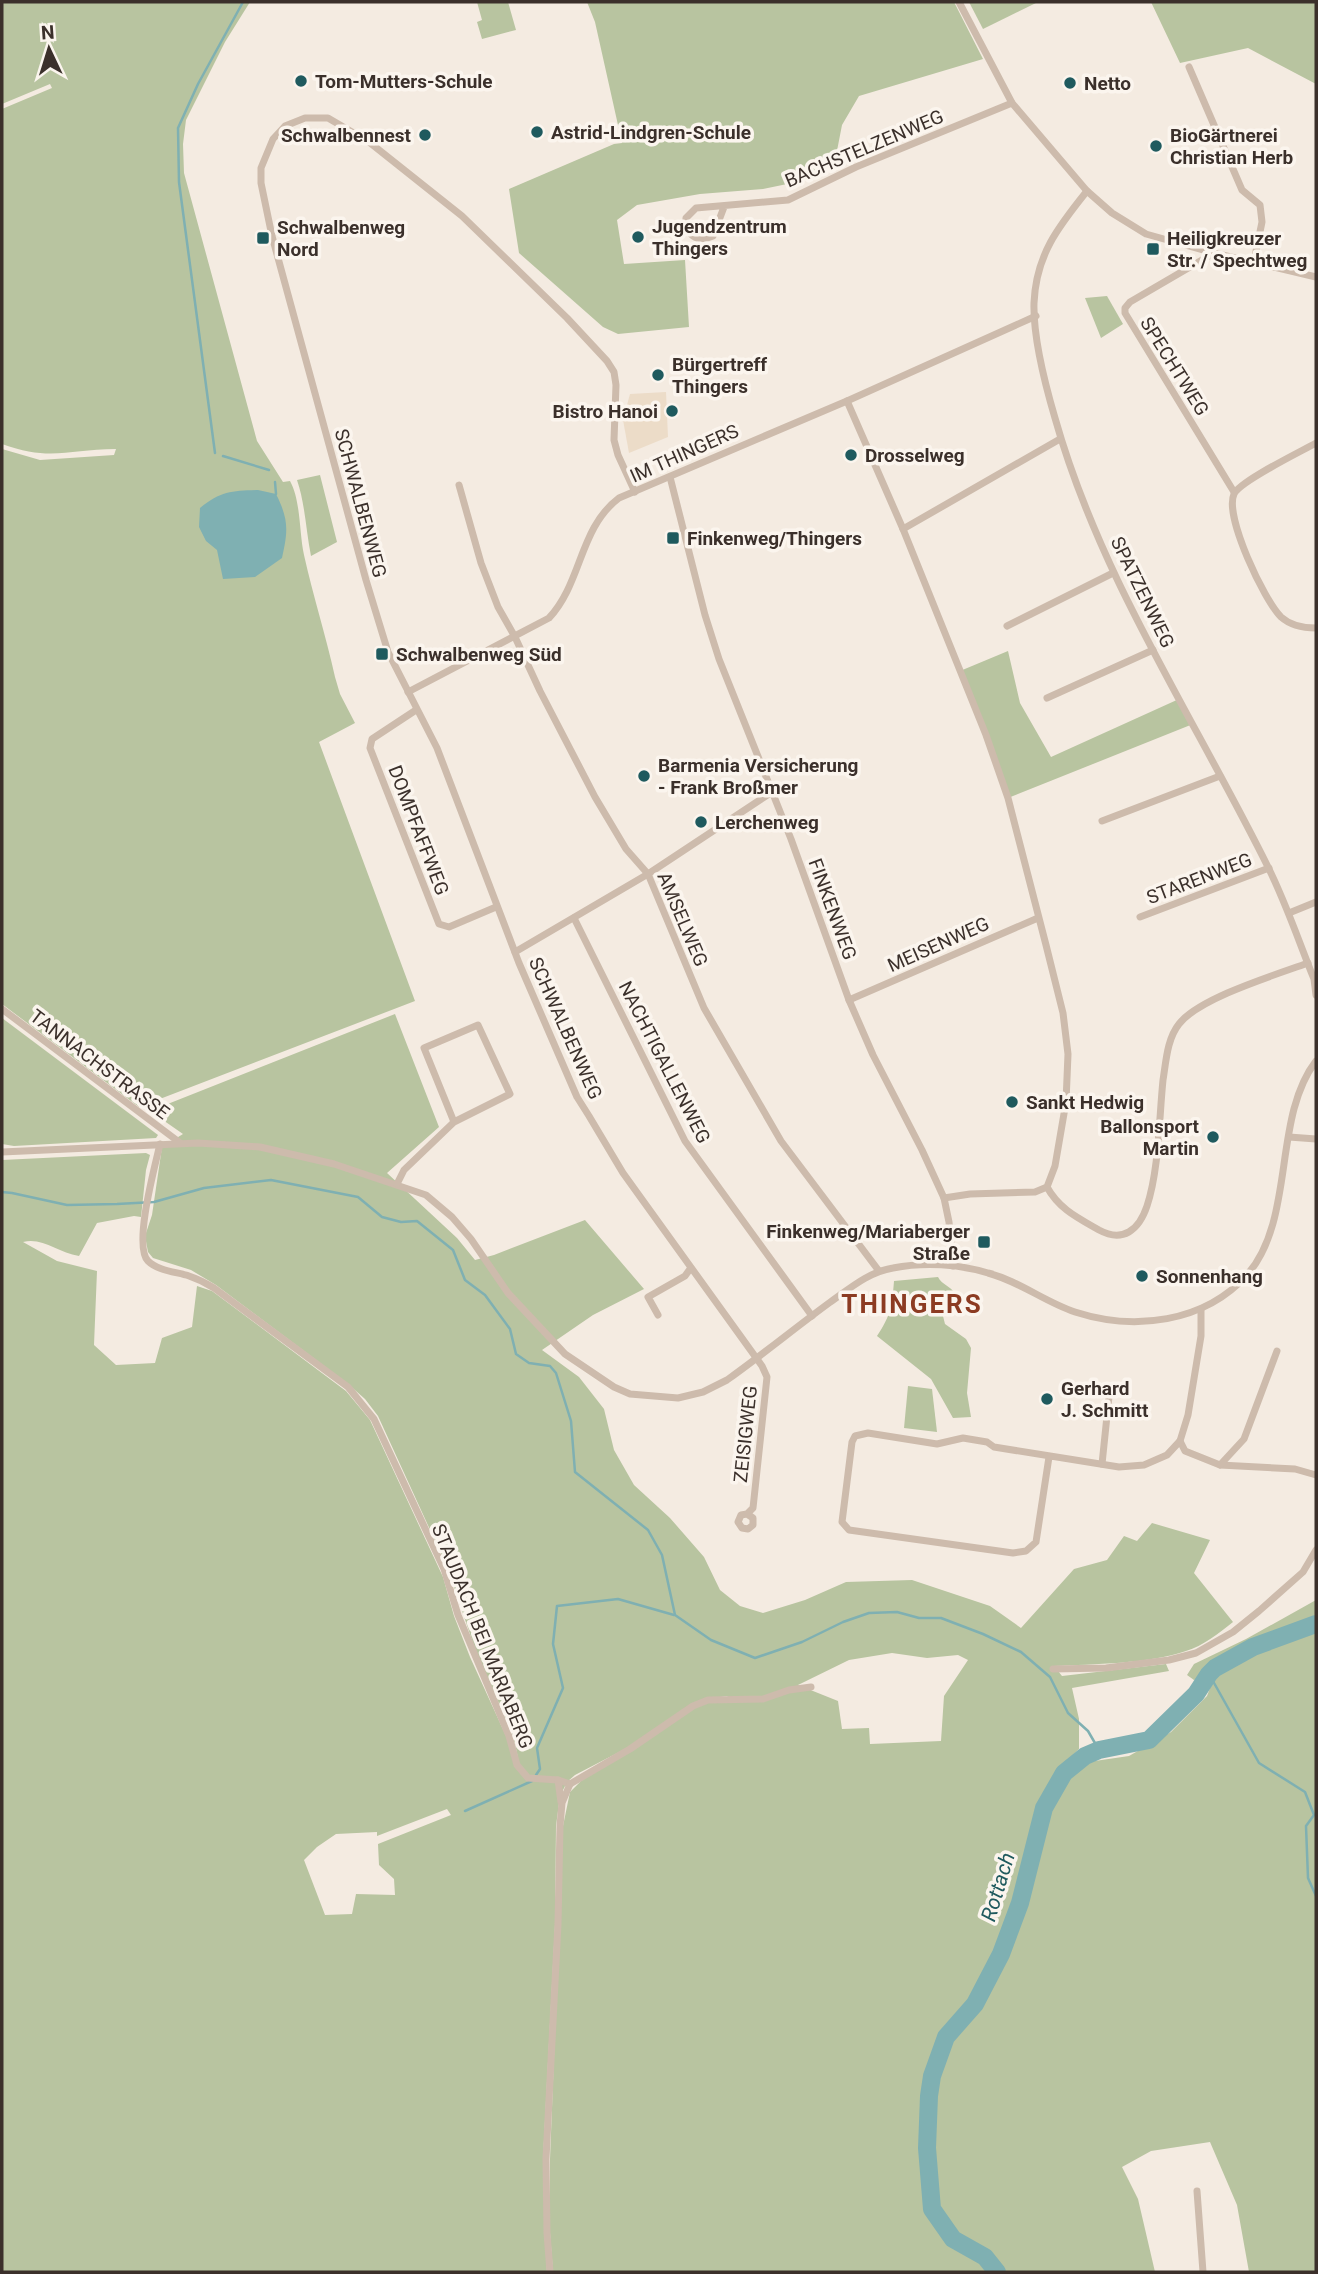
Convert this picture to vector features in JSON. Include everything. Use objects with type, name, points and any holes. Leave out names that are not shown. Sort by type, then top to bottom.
[{"type":"street","points":[[959,2],[1012,103],[1087,191],[1112,213],[1146,234],[1213,254],[1254,261],[1316,277]]},
{"type":"street","points":[[1189,67],[1242,190],[1260,205],[1262,222],[1254,261]]},
{"type":"street","name":"BACHSTELZENWEG","points":[[724,207],[713,236],[700,239],[692,236],[687,229],[687,218],[696,208],[788,200],[856,167],[1012,103]]},
{"type":"street","name":"SCHWALBENWEG","points":[[635,492],[614,440],[617,404],[614,372],[607,360],[567,318],[462,216],[369,142],[328,118],[305,118],[285,126],[273,139],[261,168],[261,183],[272,236],[388,652],[437,748],[514,952],[578,1097],[623,1173],[757,1359]]},
{"type":"street","name":"SPATZENWEG","points":[[1087,191],[1057,228],[1044,253],[1035,295],[1039,356],[1060,439],[1113,573],[1269,868],[1314,979],[1316,995]]},
{"type":"street","name":"SPECHTWEG","points":[[1213,254],[1130,302],[1125,313],[1234,492]]},
{"type":"street","name":"IM THINGERS","points":[[408,692],[549,618],[569,591],[587,540],[598,518],[619,498],[847,401],[1036,316]]},
{"type":"street","points":[[847,401],[903,529],[986,735],[1008,798],[1063,1013],[1068,1054],[1066,1102],[1055,1166],[1047,1187],[1035,1192],[970,1194],[944,1198]]},
{"type":"street","points":[[903,529],[1060,439]]},
{"type":"street","points":[[1316,443],[1250,480],[1234,492],[1232,500],[1233,514],[1252,570],[1268,601],[1282,619],[1296,626],[1316,628]]},
{"type":"street","name":"FINKENWEG","points":[[670,477],[719,659],[772,792],[849,1000],[873,1055],[944,1198],[953,1266]]},
{"type":"street","name":"AMSELWEG","points":[[460,485],[481,563],[498,607],[595,797],[626,849],[648,874],[704,1008],[782,1141],[878,1271]]},
{"type":"street","points":[[1007,626],[1113,573]]},
{"type":"street","points":[[1047,698],[1153,650]]},
{"type":"street","name":"DOMPFAFFWEG","points":[[416,710],[372,739],[370,748],[439,924],[449,927],[496,906]]},
{"type":"street","points":[[1102,821],[1220,776]]},
{"type":"street","points":[[514,952],[648,874],[772,792]]},
{"type":"street","name":"STARENWEG","points":[[1140,917],[1269,868]]},
{"type":"street","points":[[1289,913],[1316,902]]},
{"type":"street","name":"MEISENWEG","points":[[849,1000],[1038,918]]},
{"type":"street","name":"NACHTIGALLENWEG","points":[[574,919],[685,1141],[812,1316]]},
{"type":"street","points":[[1047,1187],[1054,1200],[1073,1216],[1110,1236],[1119,1236],[1138,1224],[1146,1208],[1153,1182],[1166,1059],[1179,1023],[1218,997],[1308,963]]},
{"type":"street","name":"TANNACHSTRASSE","points":[[2,1009],[180,1143]]},
{"type":"street","points":[[397,1184],[404,1170],[454,1122],[510,1094],[478,1025],[424,1048],[454,1122]]},
{"type":"street","points":[[2,1152],[180,1143],[260,1147],[334,1164],[397,1184],[426,1195],[452,1217],[471,1239],[508,1293],[565,1354],[614,1387],[630,1394],[678,1398],[702,1392],[727,1380],[865,1278],[878,1271],[913,1265],[953,1266],[989,1273],[1074,1311],[1109,1321],[1159,1321],[1201,1309],[1235,1288],[1261,1256],[1270,1235],[1289,1137],[1308,1072],[1316,1060]]},
{"type":"street","points":[[1289,1137],[1316,1139]]},
{"type":"street","name":"STAUDACH BEI MARIABERG","points":[[160,1144],[142,1236],[143,1252],[148,1261],[201,1280],[214,1288],[348,1387],[374,1419],[444,1569],[458,1615],[509,1736],[517,1765],[528,1778],[544,1778],[570,1784]]},
{"type":"street","points":[[658,1315],[648,1297],[685,1276],[690,1269]]},
{"type":"street","points":[[1049,1457],[1036,1542],[1026,1551],[1013,1553],[845,1529],[842,1522],[852,1442],[855,1436],[868,1433],[937,1444],[963,1437],[987,1442],[994,1447],[1119,1467],[1144,1465],[1167,1455],[1180,1441],[1188,1415],[1201,1336],[1201,1309]]},
{"type":"street","points":[[1220,1465],[1244,1439],[1277,1351]]},
{"type":"street","name":"ZEISIGWEG","points":[[747,1514],[753,1508],[767,1377],[757,1359]]},
{"type":"street","points":[[1102,1464],[1110,1387]]},
{"type":"street","points":[[1180,1441],[1185,1451],[1220,1465],[1294,1469],[1316,1475]]},
{"type":"street","points":[[1052,1670],[1106,1668],[1169,1660],[1196,1653],[1233,1632],[1259,1611],[1303,1572],[1316,1550]]},
{"type":"street","points":[[562,1803],[570,1784],[630,1749],[693,1706],[708,1700],[726,1698],[763,1699],[789,1690],[811,1687]]},
{"type":"street","points":[[550,2272],[547,2159],[562,1803],[558,1780]]},
{"type":"street","points":[[1196,2191],[1203,2272]]},
{"type":"green space","points":[[2,2],[250,2],[225,42],[186,120],[184,173],[257,441],[283,482],[290,481],[294,489],[304,555],[335,677],[340,694],[355,723],[319,742],[415,1001],[139,1107],[2,1004],[2,449],[40,460],[114,455],[116,449],[47,453],[2,444],[2,109],[52,88],[50,84],[2,104]]},
{"type":"green space","points":[[477,2],[508,2],[516,30],[482,39],[477,22],[482,20]]},
{"type":"green space","points":[[587,2],[954,2],[983,59],[859,96],[842,125],[835,161],[792,183],[637,205],[617,220],[624,264],[685,260],[689,327],[618,334],[603,327],[519,253],[509,189],[622,143],[595,22]]},
{"type":"green space","points":[[969,2],[1038,2],[983,29]]},
{"type":"green space","points":[[1151,2],[1316,2],[1316,84],[1248,48],[1180,63]]},
{"type":"green space","points":[[1107,296],[1123,324],[1101,338],[1085,298]]},
{"type":"green space","points":[[320,475],[337,542],[311,556],[297,480]]},
{"type":"green space","points":[[1008,651],[1020,703],[1051,757],[1179,699],[1193,724],[1008,798],[960,671]]},
{"type":"green space","points":[[395,1014],[439,1127],[387,1173],[457,1238],[475,1260],[585,1220],[644,1289],[593,1315],[542,1350],[579,1377],[604,1409],[614,1450],[634,1485],[670,1518],[704,1557],[720,1590],[740,1606],[763,1613],[805,1600],[846,1582],[912,1580],[990,1606],[1021,1628],[1074,1569],[1107,1560],[1124,1536],[1137,1541],[1152,1523],[1210,1540],[1194,1573],[1233,1622],[1199,1646],[1155,1659],[1054,1666],[1062,1676],[1166,1664],[1169,1671],[1072,1688],[1079,1719],[1079,1749],[1059,1769],[1072,1770],[1088,1762],[1129,1756],[1171,1732],[1207,1696],[1215,1675],[1194,1680],[1187,1675],[1194,1664],[1316,1600],[1316,2272],[1249,2272],[1237,2205],[1210,2142],[1151,2151],[1122,2167],[1138,2199],[1155,2272],[553,2272],[550,2159],[563,1826],[570,1792],[581,1781],[695,1707],[731,1699],[727,1696],[707,1699],[627,1748],[575,1775],[567,1782],[560,1796],[556,1826],[555,1925],[543,2159],[547,2272],[2,2272],[2,1160],[146,1153],[150,1155],[141,1217],[97,1223],[79,1256],[44,1243],[23,1242],[57,1261],[97,1271],[94,1345],[116,1365],[155,1363],[162,1338],[192,1327],[197,1286],[212,1291],[346,1391],[370,1420],[443,1577],[470,1657],[518,1758],[513,1735],[476,1652],[448,1569],[378,1416],[365,1399],[348,1384],[216,1285],[191,1270],[153,1258],[148,1252],[145,1236],[152,1215],[162,1147],[183,1134],[150,1111]],"holes":[[[892,1653],[927,1658],[958,1655],[968,1660],[944,1696],[941,1741],[870,1744],[869,1728],[842,1729],[838,1701],[798,1685],[849,1660]],[[447,1809],[451,1815],[378,1844],[379,1865],[394,1879],[395,1895],[356,1894],[352,1914],[325,1915],[304,1860],[317,1847],[336,1834],[377,1832],[377,1836]]]},
{"type":"green space","points":[[2,1018],[158,1135],[156,1138],[14,1146],[2,1144]]},
{"type":"green space","points":[[938,1277],[955,1294],[942,1312],[945,1324],[966,1339],[971,1348],[967,1393],[971,1417],[953,1418],[931,1379],[877,1336],[890,1310],[894,1281]]},
{"type":"green space","points":[[908,1386],[932,1389],[937,1432],[904,1428]]},
{"type":"shaded area","points":[[666,392],[668,437],[629,453],[623,420],[630,394]]},
{"type":"water","points":[[258,490],[276,494],[283,511],[286,533],[282,558],[255,577],[223,579],[217,550],[206,541],[199,527],[200,508],[227,493]]},
{"type":"waterway","points":[[215,453],[179,182],[178,128],[198,84],[243,2]]},
{"type":"waterway","points":[[223,456],[269,470]]},
{"type":"waterway","points":[[275,482],[276,494]]},
{"type":"waterway","points":[[2,1192],[67,1205],[117,1204],[154,1202],[204,1188],[271,1180],[358,1197],[382,1217],[401,1222],[417,1221],[453,1250],[465,1280],[485,1295],[510,1329],[516,1354],[529,1363],[550,1366],[556,1373],[571,1421],[575,1472],[648,1530],[662,1555],[675,1615],[711,1640],[755,1658],[802,1642],[869,1613],[897,1612],[919,1618],[941,1618],[1021,1652],[1050,1677],[1068,1713],[1088,1731],[1099,1750]]},
{"type":"waterway","points":[[536,1775],[540,1769],[537,1748],[563,1688],[553,1644],[557,1606],[618,1599],[674,1615]]},
{"type":"waterway","name":"Rottach","points":[[997,2272],[985,2257],[953,2239],[932,2209],[927,2148],[929,2096],[932,2076],[946,2037],[975,2004],[1001,1954],[1020,1903],[1044,1808],[1064,1773],[1085,1756],[1099,1750],[1149,1740],[1196,1694],[1215,1668],[1253,1647],[1316,1624]]},
{"type":"waterway","points":[[1209,1674],[1259,1763],[1305,1792],[1314,1815],[1306,1826],[1308,1878],[1316,1896]]},
{"type":"waterway","points":[[465,1811],[532,1781]]},
{"type":"place","name":"Tom-Mutters-Schule","points":[[301,81]]},
{"type":"place","name":"Netto","points":[[1070,83]]},
{"type":"place","name":"Astrid-Lindgren-Schule","points":[[537,132]]},
{"type":"place","name":"Schwalbennest","points":[[425,135]]},
{"type":"place","name":"BioGärtnerei Christian Herb","points":[[1156,146]]},
{"type":"place","name":"Jugendzentrum Thingers","points":[[638,237]]},
{"type":"place","name":"Schwalbenweg Nord","points":[[263,238]]},
{"type":"place","name":"Heiligkreuzer Str. / Spechtweg","points":[[1153,249]]},
{"type":"place","name":"Bürgertreff Thingers","points":[[658,375]]},
{"type":"place","name":"Bistro Hanoi","points":[[672,411]]},
{"type":"place","name":"Drosselweg","points":[[851,455]]},
{"type":"place","name":"Finkenweg/Thingers","points":[[673,538]]},
{"type":"place","name":"Schwalbenweg Süd","points":[[382,654]]},
{"type":"place","name":"Barmenia Versicherung - Frank Broßmer","points":[[644,776]]},
{"type":"place","name":"Lerchenweg","points":[[701,822]]},
{"type":"place","name":"Sankt Hedwig","points":[[1012,1102]]},
{"type":"place","name":"Ballonsport Martin","points":[[1213,1137]]},
{"type":"place","name":"Finkenweg/Mariaberger Straße","points":[[984,1242]]},
{"type":"place","name":"Sonnenhang","points":[[1142,1276]]},
{"type":"place","name":"Gerhard J. Schmitt","points":[[1047,1399]]},
{"type":"district","name":"THINGERS","points":[[912,1304]]}]
